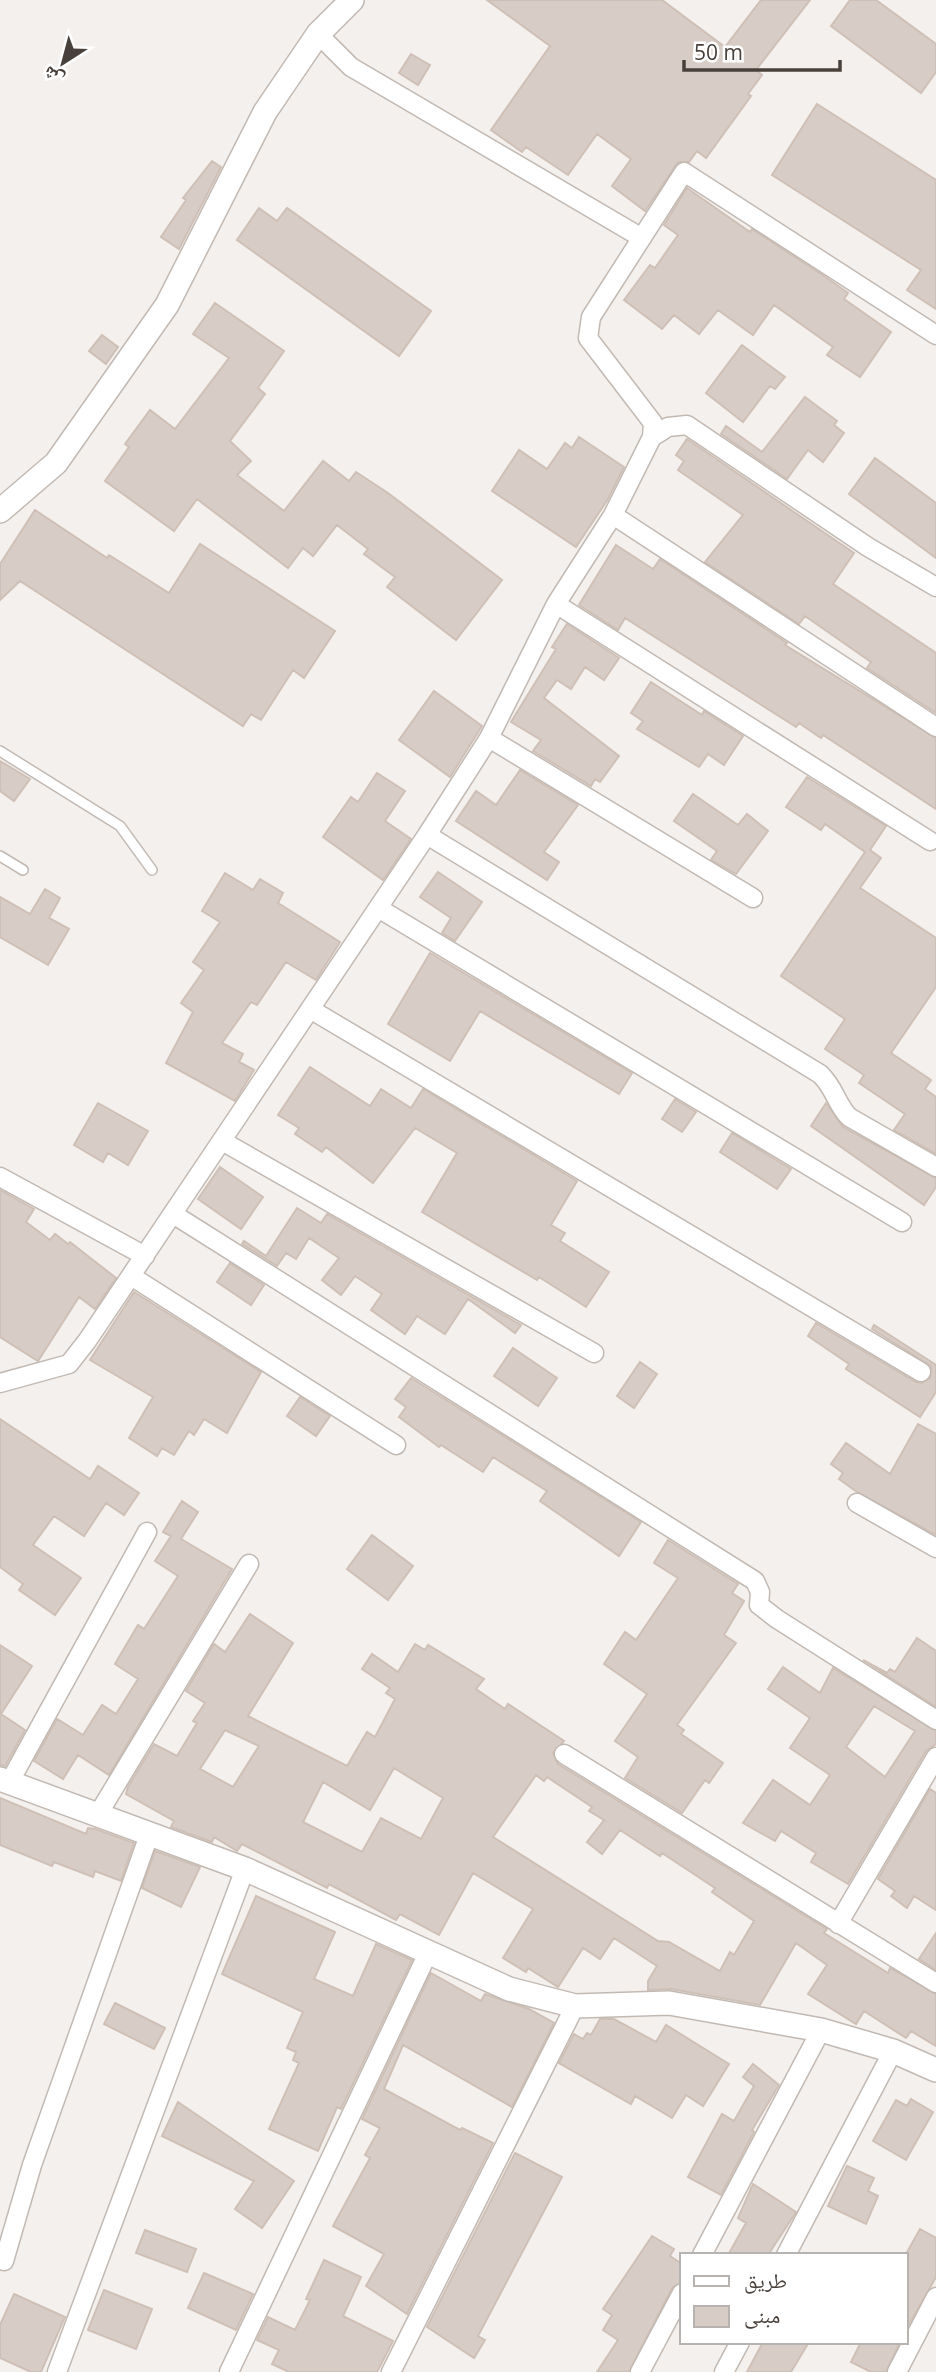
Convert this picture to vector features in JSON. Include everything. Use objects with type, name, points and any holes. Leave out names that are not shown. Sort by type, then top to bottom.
[{"type":"street","points":[[0,511],[57,463],[167,305],[265,112],[318,34],[352,0]]},
{"type":"street","points":[[318,34],[351,67],[642,238]]},
{"type":"street","points":[[0,1383],[69,1364],[145,1256],[489,738],[556,604],[613,515],[652,437],[653,423],[588,338],[591,317],[684,172],[936,335]]},
{"type":"street","points":[[652,437],[668,427],[687,425],[868,547],[936,587]]},
{"type":"street","points":[[613,515],[936,727]]},
{"type":"street","points":[[556,604],[930,841]]},
{"type":"street","points":[[489,738],[753,898]]},
{"type":"street","points":[[427,835],[820,1074],[837,1093],[839,1107],[849,1116],[936,1167]]},
{"type":"street","points":[[378,908],[901,1222]]},
{"type":"street","points":[[310,1009],[921,1372]]},
{"type":"street","points":[[222,1141],[594,1353]]},
{"type":"street","points":[[0,1177],[145,1256]]},
{"type":"street","points":[[173,1214],[755,1581],[760,1592],[759,1605],[777,1619],[936,1720]]},
{"type":"street","points":[[131,1276],[396,1445]]},
{"type":"street","points":[[856,1503],[936,1548]]},
{"type":"street","points":[[146,1532],[5,1781],[245,1870],[509,1989],[575,2006],[669,2003],[821,2030],[893,2051],[936,2070]]},
{"type":"street","points":[[97,1816],[249,1564]]},
{"type":"street","points":[[564,1754],[936,1983]]},
{"type":"street","points":[[838,1924],[936,1758]]},
{"type":"street","points":[[4,2261],[32,2165],[149,1835]]},
{"type":"street","points":[[57,2372],[245,1870]]},
{"type":"street","points":[[229,2372],[428,1953]]},
{"type":"street","points":[[391,2372],[575,2006]]},
{"type":"street","points":[[703,2253],[821,2030]]},
{"type":"street","points":[[787,2253],[893,2051]]},
{"type":"street","points":[[640,2372],[680,2297]]},
{"type":"street","points":[[897,2372],[936,2297]]},
{"type":"street","points":[[724,2372],[739,2344]]},
{"type":"lane","points":[[0,751],[120,826],[152,870]]},
{"type":"lane","points":[[0,856],[23,870]]},
{"type":"building","points":[[487,0],[662,0],[725,47],[761,0],[810,0],[756,70],[762,75],[748,94],[751,96],[706,158],[697,151],[689,162],[678,162],[645,211],[612,186],[631,159],[597,134],[568,175],[526,147],[522,152],[491,130],[550,46]]},
{"type":"building","points":[[850,0],[876,0],[936,44],[936,72],[921,93],[831,26]]},
{"type":"building","points":[[411,54],[430,65],[418,85],[399,73]]},
{"type":"building","points":[[817,104],[936,180],[936,309],[907,290],[921,270],[772,175]]},
{"type":"building","points":[[212,161],[221,167],[179,249],[161,237],[186,200],[183,198]]},
{"type":"building","points":[[687,188],[750,232],[752,229],[848,293],[844,299],[891,332],[860,377],[827,355],[833,347],[774,305],[753,335],[718,310],[699,334],[674,315],[662,329],[624,300],[650,265],[655,268],[678,235],[664,225]]},
{"type":"building","points":[[259,208],[277,221],[287,208],[431,311],[399,356],[237,240]]},
{"type":"building","points":[[215,303],[284,351],[258,388],[265,394],[230,441],[251,461],[237,475],[284,511],[323,461],[349,481],[356,472],[388,493],[502,580],[456,640],[387,587],[395,577],[364,554],[368,549],[337,525],[313,556],[303,548],[288,568],[197,499],[174,531],[105,481],[129,447],[125,444],[150,410],[175,429],[229,358],[193,334]]},
{"type":"building","points":[[102,335],[118,347],[106,364],[89,351]]},
{"type":"building","points":[[742,345],[785,377],[775,389],[770,386],[743,422],[706,393]]},
{"type":"building","points":[[805,397],[837,421],[834,425],[844,433],[823,462],[808,450],[787,479],[721,434],[726,426],[762,452]]},
{"type":"building","points":[[579,437],[624,467],[608,499],[576,547],[492,491],[519,450],[547,469],[565,443],[572,448]]},
{"type":"building","points":[[687,439],[854,553],[833,584],[936,653],[936,713],[867,668],[871,662],[805,616],[799,624],[705,562],[743,515],[678,470],[684,461],[676,455]]},
{"type":"building","points":[[875,458],[936,503],[936,558],[849,494]]},
{"type":"building","points":[[35,510],[107,558],[109,555],[169,593],[200,544],[335,631],[304,678],[293,670],[261,720],[251,714],[243,726],[20,581],[0,600],[0,564]]},
{"type":"building","points":[[616,545],[653,569],[660,559],[787,643],[785,645],[936,738],[936,809],[823,735],[821,738],[799,723],[796,727],[625,618],[618,630],[579,605]]},
{"type":"building","points":[[567,624],[619,658],[604,680],[585,667],[571,689],[557,680],[544,698],[619,756],[600,782],[595,779],[591,786],[533,751],[541,740],[511,722],[556,649],[552,647]]},
{"type":"building","points":[[651,682],[702,715],[704,711],[743,736],[724,765],[708,754],[699,767],[637,729],[643,721],[631,713]]},
{"type":"building","points":[[434,691],[482,726],[450,777],[399,740]]},
{"type":"building","points":[[0,761],[30,779],[14,801],[0,791]]},
{"type":"building","points":[[520,770],[578,805],[544,852],[559,862],[547,880],[456,821],[476,791],[496,805]]},
{"type":"building","points":[[377,773],[405,791],[385,821],[411,839],[383,880],[323,837],[351,797],[358,802]]},
{"type":"building","points":[[807,777],[886,826],[870,850],[881,858],[860,888],[936,938],[936,987],[891,1053],[931,1080],[925,1089],[936,1097],[936,1154],[894,1130],[905,1114],[859,1083],[864,1075],[825,1049],[845,1019],[781,976],[865,852],[825,824],[821,830],[786,807]]},
{"type":"building","points":[[693,794],[738,825],[747,814],[768,831],[736,874],[711,860],[717,851],[674,821]]},
{"type":"building","points":[[438,872],[482,902],[455,941],[442,933],[451,918],[420,897]]},
{"type":"building","points":[[225,873],[253,890],[260,879],[283,893],[278,903],[340,942],[316,980],[286,962],[257,1005],[251,1002],[222,1043],[243,1054],[239,1062],[254,1070],[235,1101],[166,1063],[193,1012],[181,1003],[204,970],[193,962],[220,922],[202,911]]},
{"type":"building","points":[[45,889],[60,898],[49,918],[69,929],[48,965],[0,937],[0,897],[30,914]]},
{"type":"building","points":[[430,953],[632,1073],[619,1094],[480,1011],[450,1061],[388,1024]]},
{"type":"building","points":[[310,1067],[370,1106],[381,1089],[411,1108],[423,1089],[577,1181],[551,1225],[565,1233],[560,1241],[609,1272],[586,1307],[539,1277],[537,1280],[422,1212],[457,1153],[415,1128],[373,1183],[326,1147],[322,1152],[295,1134],[299,1128],[278,1115]]},
{"type":"building","points":[[675,1099],[696,1112],[682,1132],[662,1119]]},
{"type":"building","points":[[98,1103],[148,1131],[128,1165],[108,1153],[103,1162],[74,1145]]},
{"type":"building","points":[[826,1103],[843,1127],[936,1178],[936,1187],[924,1205],[811,1126]]},
{"type":"building","points":[[732,1133],[791,1169],[777,1189],[720,1152]]},
{"type":"building","points":[[220,1167],[263,1197],[241,1229],[198,1199]]},
{"type":"building","points":[[0,1190],[34,1209],[26,1222],[50,1240],[55,1234],[68,1244],[70,1242],[116,1278],[95,1309],[79,1297],[38,1361],[0,1337]]},
{"type":"building","points":[[297,1208],[321,1223],[327,1214],[521,1325],[515,1333],[468,1299],[445,1334],[417,1316],[405,1334],[371,1310],[382,1294],[355,1276],[341,1295],[322,1280],[339,1258],[309,1238],[296,1259],[286,1253],[277,1266],[242,1244],[244,1241],[266,1256]]},
{"type":"building","points":[[230,1263],[264,1285],[251,1305],[217,1282]]},
{"type":"building","points":[[134,1292],[261,1372],[227,1433],[204,1419],[194,1435],[189,1431],[174,1455],[162,1448],[157,1456],[129,1438],[153,1397],[90,1360]]},
{"type":"building","points":[[816,1323],[916,1382],[922,1383],[930,1378],[931,1366],[872,1329],[874,1325],[936,1365],[936,1392],[920,1417],[846,1369],[849,1364],[808,1336]]},
{"type":"building","points":[[513,1348],[557,1378],[538,1406],[494,1376]]},
{"type":"building","points":[[640,1362],[657,1374],[634,1408],[617,1396]]},
{"type":"building","points":[[411,1378],[641,1522],[619,1556],[540,1501],[547,1491],[493,1457],[483,1472],[441,1445],[439,1447],[399,1417],[406,1407],[395,1399]]},
{"type":"building","points":[[300,1397],[330,1416],[316,1436],[287,1416]]},
{"type":"building","points":[[0,1419],[90,1479],[98,1466],[139,1493],[124,1515],[106,1503],[84,1536],[54,1516],[33,1545],[81,1578],[55,1615],[19,1590],[23,1584],[0,1567]]},
{"type":"building","points":[[918,1424],[936,1434],[936,1535],[857,1492],[839,1479],[843,1473],[831,1464],[846,1443],[890,1474]]},
{"type":"building","points":[[182,1501],[198,1512],[181,1539],[232,1569],[109,1775],[78,1755],[63,1779],[34,1761],[57,1719],[83,1735],[102,1705],[116,1714],[138,1679],[115,1664],[138,1625],[144,1629],[178,1576],[155,1561],[171,1536],[163,1532]]},
{"type":"building","points":[[372,1535],[413,1566],[388,1600],[347,1569]]},
{"type":"building","points":[[668,1540],[738,1584],[732,1593],[744,1601],[724,1635],[736,1643],[677,1725],[684,1730],[681,1734],[723,1763],[709,1783],[705,1780],[682,1813],[625,1778],[638,1757],[615,1741],[647,1694],[604,1664],[625,1632],[636,1640],[678,1578],[654,1563]]},
{"type":"building","points":[[250,1614],[293,1643],[248,1716],[347,1766],[367,1732],[375,1737],[395,1699],[386,1693],[390,1688],[362,1669],[372,1654],[398,1672],[415,1644],[425,1650],[428,1645],[484,1679],[476,1689],[505,1709],[508,1704],[564,1741],[553,1753],[558,1764],[827,1929],[824,1933],[888,1973],[890,1968],[936,1994],[936,2046],[911,2031],[906,2038],[864,2011],[856,2024],[808,1994],[827,1965],[796,1943],[760,2005],[671,1989],[648,1990],[648,1981],[657,1966],[614,1938],[600,1959],[583,1948],[558,1987],[528,1968],[526,1972],[503,1958],[533,1909],[473,1873],[439,1935],[400,1914],[396,1920],[329,1884],[327,1888],[242,1844],[237,1851],[214,1837],[212,1842],[171,1827],[174,1821],[126,1794],[128,1787],[154,1744],[177,1756],[197,1723],[193,1721],[205,1703],[186,1691],[214,1644],[225,1652]],"holes":[[[225,1730],[259,1746],[233,1787],[200,1769]],[[394,1768],[443,1798],[421,1839],[381,1818],[362,1852],[303,1822],[323,1782],[370,1810]],[[536,1775],[544,1781],[547,1777],[592,1807],[589,1811],[604,1820],[587,1842],[602,1854],[620,1830],[660,1856],[662,1853],[715,1888],[712,1892],[754,1921],[734,1955],[730,1952],[720,1971],[669,1942],[658,1941],[493,1837]]]},
{"type":"building","points":[[917,1638],[936,1651],[936,1707],[863,1660],[887,1673],[890,1669],[895,1672]]},
{"type":"building","points":[[0,1645],[32,1666],[1,1714],[25,1730],[5,1766],[0,1765]]},
{"type":"building","points":[[783,1667],[820,1693],[833,1668],[936,1731],[936,1744],[926,1751],[848,1884],[811,1862],[816,1853],[781,1831],[775,1841],[743,1823],[773,1780],[810,1805],[830,1775],[790,1748],[810,1718],[768,1689]],"holes":[[[874,1706],[915,1731],[885,1777],[846,1747]]]},
{"type":"building","points":[[930,1789],[936,1793],[936,1910],[914,1896],[907,1908],[891,1896],[895,1891],[878,1879]]},
{"type":"building","points":[[0,1798],[86,1834],[88,1828],[95,1829],[134,1843],[121,1881],[95,1871],[93,1877],[54,1862],[52,1866],[0,1845]]},
{"type":"building","points":[[155,1851],[200,1867],[181,1907],[142,1888]]},
{"type":"building","points":[[256,1896],[335,1932],[314,1979],[353,1996],[376,1944],[412,1960],[341,2109],[337,2107],[318,2151],[269,2129],[299,2063],[293,2060],[296,2052],[287,2048],[303,2012],[222,1974]]},
{"type":"building","points":[[936,1933],[936,1970],[919,1959]]},
{"type":"building","points":[[431,1973],[481,2001],[485,1994],[529,2009],[554,2023],[512,2107],[403,2045],[384,2089],[460,2130],[462,2128],[493,2143],[407,2314],[366,2286],[384,2254],[333,2226],[370,2158],[365,2155],[380,2128],[362,2119]]},
{"type":"building","points":[[115,2003],[165,2028],[154,2049],[104,2024]]},
{"type":"building","points":[[600,2019],[614,2019],[656,2042],[666,2025],[729,2064],[703,2106],[686,2095],[672,2118],[635,2096],[631,2104],[559,2063],[574,2034],[583,2039],[587,2033],[591,2035]]},
{"type":"building","points":[[753,2064],[779,2085],[752,2130],[754,2132],[721,2195],[688,2177],[722,2114],[734,2121],[754,2086],[743,2077]]},
{"type":"building","points":[[911,2099],[933,2112],[906,2160],[873,2141],[896,2100],[907,2106]]},
{"type":"building","points":[[178,2102],[294,2181],[262,2228],[235,2209],[254,2181],[162,2136]]},
{"type":"building","points":[[515,2153],[562,2177],[478,2336],[485,2340],[474,2358],[427,2327]]},
{"type":"building","points":[[847,2166],[874,2178],[868,2191],[878,2196],[866,2224],[828,2206]]},
{"type":"building","points":[[753,2184],[796,2212],[769,2253],[729,2253],[746,2223],[738,2218]]},
{"type":"building","points":[[920,2229],[936,2238],[936,2277],[908,2326],[908,2253]]},
{"type":"building","points":[[145,2230],[196,2249],[187,2272],[136,2253]]},
{"type":"building","points":[[652,2236],[674,2249],[670,2256],[680,2263],[680,2283],[672,2288],[629,2372],[597,2372],[618,2340],[603,2330],[612,2315],[603,2309]]},
{"type":"building","points":[[324,2260],[361,2277],[343,2316],[393,2341],[377,2372],[289,2372],[272,2364],[279,2350],[257,2340],[268,2317],[295,2330],[310,2300],[306,2299]]},
{"type":"building","points":[[204,2273],[253,2294],[236,2330],[188,2308]]},
{"type":"building","points":[[104,2290],[152,2309],[136,2349],[88,2330]]},
{"type":"building","points":[[14,2294],[65,2317],[41,2372],[31,2372],[0,2358],[0,2325]]},
{"type":"building","points":[[762,2344],[808,2344],[791,2372],[747,2372]]},
{"type":"building","points":[[860,2344],[899,2344],[886,2372],[871,2372],[851,2362]]}]
